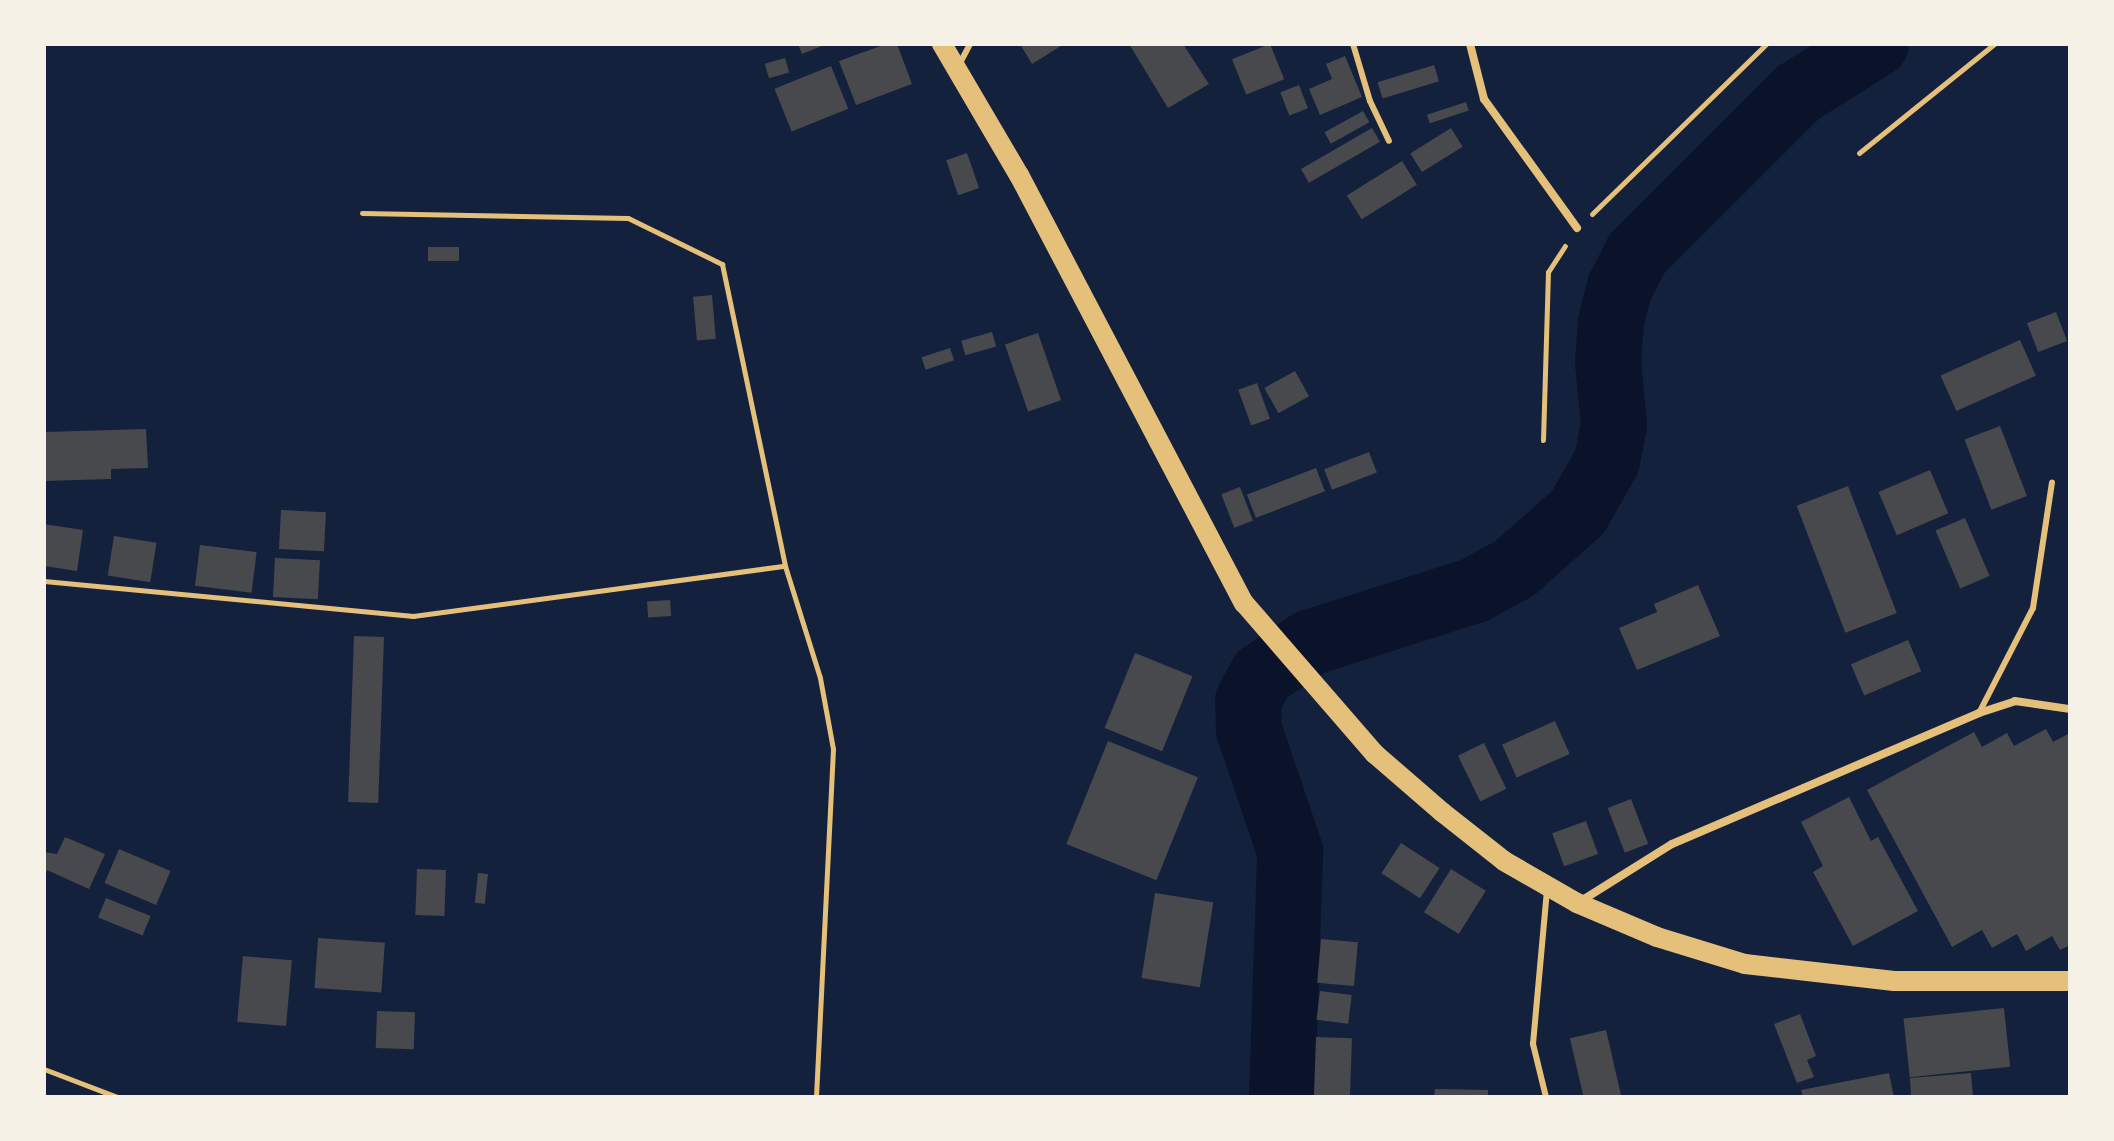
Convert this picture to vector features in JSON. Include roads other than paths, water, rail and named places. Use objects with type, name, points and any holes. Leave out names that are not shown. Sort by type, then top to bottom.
[{"type":"main road","points":[[942,44],[958,66],[1244,603],[1375,754],[1504,861],[1577,903],[1657,937],[1745,964],[1894,981],[2070,981]]},
{"type":"street","points":[[1470,44],[1484,99],[1577,228]]},
{"type":"street","points":[[1577,903],[1672,844],[1979,713],[2015,701],[2070,709]]},
{"type":"lane","points":[[958,66],[970,44]]},
{"type":"lane","points":[[1353,44],[1370,101],[1389,141]]},
{"type":"lane","points":[[1979,713],[2033,608],[2052,482]]},
{"type":"lane","points":[[1546,1097],[1533,1044],[1547,886]]},
{"type":"waterway","points":[[1282,1097],[1290,851],[1249,730],[1248,701],[1262,675],[1309,643],[1475,590],[1515,568],[1578,512],[1607,461],[1614,425],[1608,362],[1611,322],[1620,287],[1636,255],[1798,93],[1876,44]]}]
